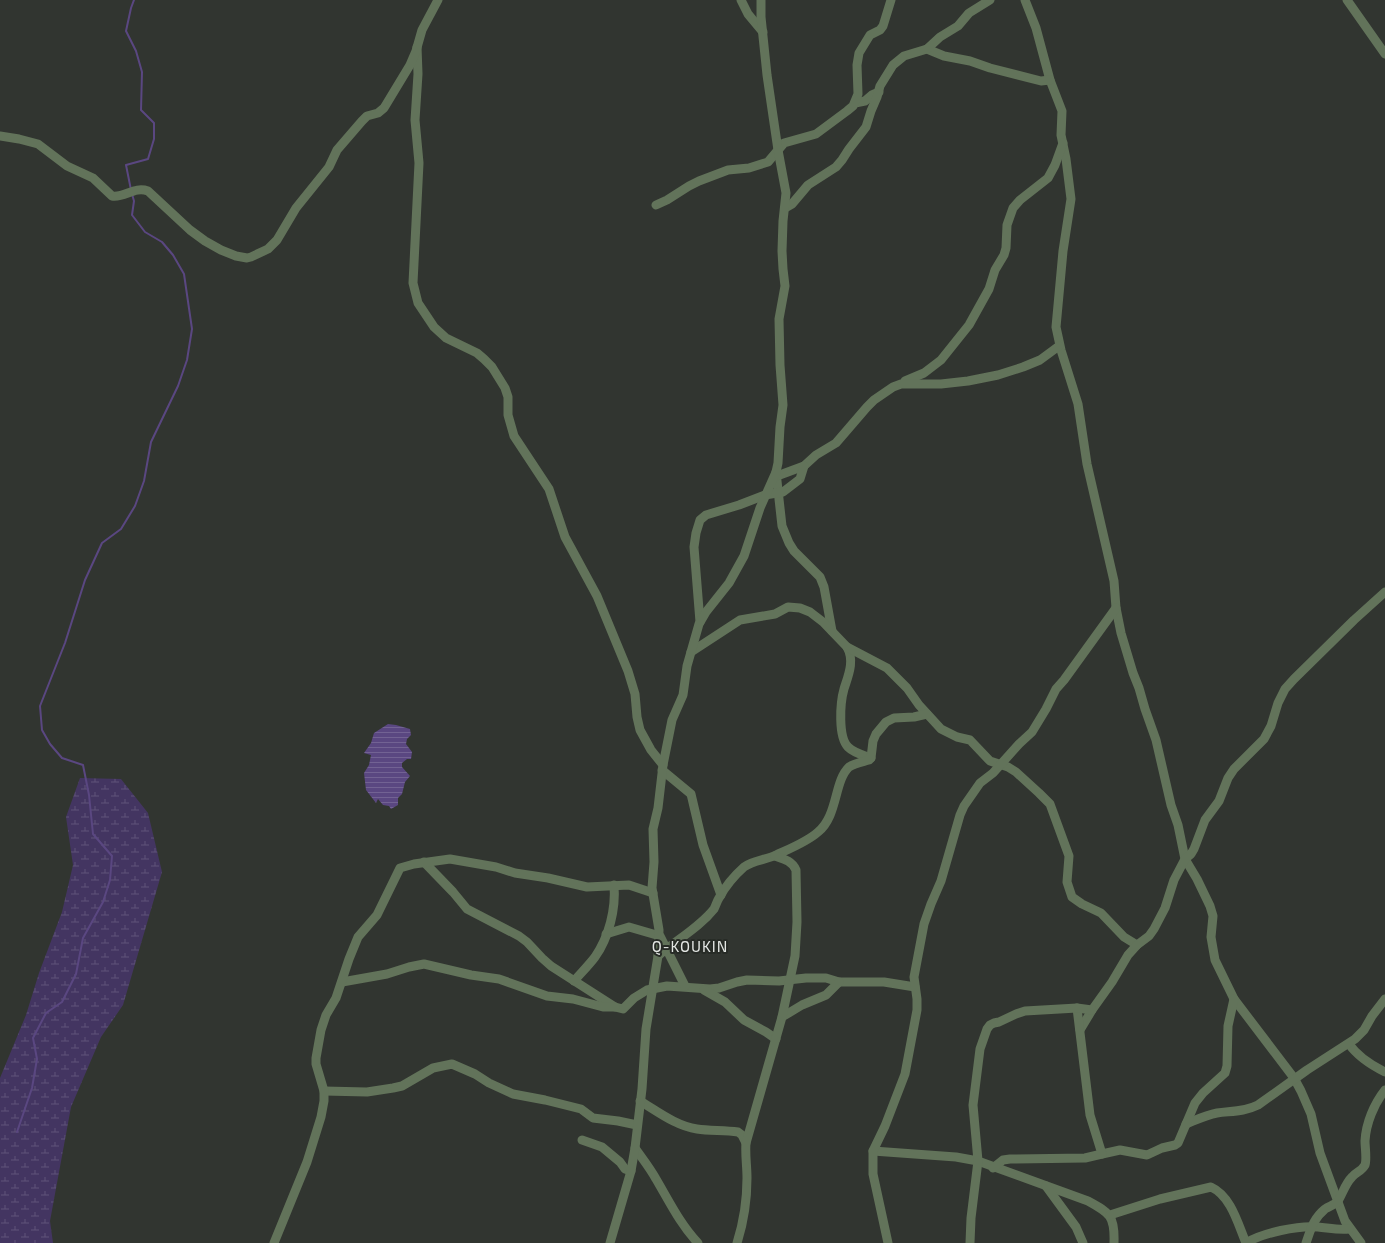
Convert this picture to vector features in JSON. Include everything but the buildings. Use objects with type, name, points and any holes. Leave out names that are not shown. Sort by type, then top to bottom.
[{"type":"street","points":[[0,136],[38,144],[70,168],[94,178],[112,196],[118,196],[135,190],[148,191],[196,235],[221,250],[236,256],[247,258],[268,248],[277,240],[296,208],[329,167],[340,146],[364,118],[378,113],[384,108],[410,65],[422,30],[438,0]]},
{"type":"street","points":[[741,0],[748,14],[763,32]]},
{"type":"street","points":[[762,0],[761,17],[767,75],[786,193],[782,251],[785,286],[779,319],[783,405],[776,474],[780,517],[789,543],[799,557],[820,577],[824,587],[833,633]]},
{"type":"street","points":[[656,206],[698,181],[728,170],[749,168],[768,162],[782,144],[787,141],[810,136],[822,131],[847,111],[855,103],[858,94],[857,66],[859,53],[870,35],[880,30],[883,26],[891,0]]},
{"type":"street","points":[[785,208],[792,204],[812,182],[840,164],[866,127],[885,78],[893,65],[898,60],[927,49],[940,37],[958,26],[970,13],[990,0]]},
{"type":"street","points":[[1025,0],[1036,28],[1050,80],[1062,111],[1061,135],[1071,199],[1063,251],[1056,327],[1060,346],[1078,404],[1087,464],[1114,581],[1116,608],[1125,649],[1156,740],[1171,805],[1178,825],[1185,859],[1197,879],[1210,906],[1213,916],[1211,937],[1215,960],[1234,999],[1294,1078],[1301,1091],[1311,1114],[1320,1153],[1337,1202],[1349,1229],[1361,1243]]},
{"type":"street","points":[[1347,0],[1385,54]]},
{"type":"street","points":[[417,47],[418,74],[415,120],[419,163],[413,283],[418,303],[434,327],[446,338],[477,353],[484,359],[492,367],[505,388],[508,397],[508,415],[514,436],[549,489],[566,537],[597,596],[628,670],[640,730],[647,744],[663,768],[691,794],[703,845],[722,894]]},
{"type":"street","points":[[927,49],[944,56],[970,61],[990,68],[1041,81],[1050,80]]},
{"type":"street","points":[[855,103],[865,101],[872,95],[879,92]]},
{"type":"street","points":[[610,1243],[631,1171],[635,1148],[646,1029],[658,956],[660,936],[653,893],[654,856],[652,829],[658,808],[663,768],[673,715],[683,695],[686,672],[700,622],[729,583],[740,564],[749,542],[754,522],[765,495],[776,474],[804,466],[816,455],[839,440],[853,421],[874,400],[893,387],[924,373],[941,360],[969,325],[989,289],[995,270],[1004,255],[1006,248],[1007,225],[1013,208],[1020,200],[1048,178],[1055,165],[1063,143]]},
{"type":"street","points":[[902,384],[940,384],[968,381],[998,375],[1040,360],[1060,346]]},
{"type":"street","points":[[700,622],[694,547],[698,523],[703,516],[765,495],[778,494],[789,488],[800,479],[804,466]]},
{"type":"street","points":[[1080,1030],[1128,956],[1137,945],[1149,936],[1154,929],[1165,908],[1174,880],[1185,859],[1194,849],[1205,820],[1219,801],[1228,778],[1234,769],[1264,739],[1271,726],[1278,703],[1285,689],[1354,620],[1385,592]]},
{"type":"street","points":[[691,652],[740,620],[776,614],[788,607],[800,608],[810,612],[823,622],[847,648],[851,656],[840,712],[844,739],[847,747],[871,758]]},
{"type":"street","points":[[888,1243],[873,1174],[873,1151],[885,1126],[905,1074],[917,1010],[915,966],[924,924],[941,881],[960,815],[964,806],[978,786],[1035,729],[1056,689],[1116,608]]},
{"type":"street","points":[[847,648],[887,668],[907,688],[927,714],[941,729],[957,737],[970,740],[990,761],[1008,767],[1016,772],[1050,804],[1069,856],[1067,882],[1072,897],[1082,904],[1101,913],[1124,937],[1137,945]]},
{"type":"street","points":[[871,758],[873,741],[876,734],[886,722],[894,718],[914,718],[927,714]]},
{"type":"street","points":[[658,956],[697,926],[714,908],[722,894],[745,867],[754,862],[775,856],[808,839],[826,825],[845,772],[854,764],[869,760],[871,758]]},
{"type":"street","points":[[737,1243],[744,1219],[745,1209],[747,1179],[746,1143],[776,1040],[795,956],[796,870],[794,865],[790,862],[775,856]]},
{"type":"street","points":[[274,1243],[307,1162],[321,1117],[324,1091],[316,1064],[318,1041],[323,1022],[336,998],[358,937],[377,915],[400,868],[406,865],[450,859],[496,867],[515,873],[587,887],[630,885],[653,893]]},
{"type":"street","points":[[424,862],[467,909],[519,936],[551,966],[615,1007]]},
{"type":"street","points":[[574,981],[595,956],[606,934],[614,907],[614,885]]},
{"type":"street","points":[[606,934],[629,927],[660,936],[685,986]]},
{"type":"street","points":[[342,982],[387,974],[424,964],[499,980],[547,996],[573,999],[603,1007],[623,1009],[634,998],[652,988],[667,986],[685,986],[703,989],[719,988],[747,980],[790,981],[806,978],[826,978],[839,982],[884,982],[915,987]]},
{"type":"street","points":[[782,1016],[802,1005],[826,995],[839,982]]},
{"type":"street","points":[[703,989],[725,1002],[744,1020],[776,1040]]},
{"type":"street","points":[[993,1168],[1003,1160],[1010,1159],[1085,1158],[1120,1150],[1143,1156],[1152,1154],[1162,1148],[1178,1143],[1195,1103],[1203,1093],[1225,1073],[1227,1066],[1228,1026],[1234,999]]},
{"type":"street","points":[[1186,1124],[1216,1113],[1249,1110],[1258,1105],[1294,1078],[1349,1044],[1364,1030],[1372,1016],[1385,999]]},
{"type":"street","points":[[970,1243],[971,1218],[978,1161],[973,1105],[980,1049],[990,1025],[1021,1012],[1077,1008],[1092,1010]]},
{"type":"street","points":[[1077,1008],[1090,1115],[1102,1154]]},
{"type":"street","points":[[1349,1044],[1359,1055],[1372,1065],[1385,1072]]},
{"type":"street","points":[[324,1091],[367,1092],[398,1087],[433,1068],[452,1064],[459,1066],[489,1083],[513,1094],[581,1109],[593,1118],[637,1125]]},
{"type":"street","points":[[1306,1243],[1311,1227],[1318,1216],[1326,1208],[1337,1202],[1347,1182],[1365,1166],[1366,1138],[1370,1118],[1374,1106],[1385,1090]]},
{"type":"street","points":[[640,1101],[683,1125],[697,1129],[738,1132],[742,1135],[746,1143]]},
{"type":"street","points":[[582,1140],[602,1146],[620,1162],[625,1169],[631,1171]]},
{"type":"street","points":[[635,1148],[656,1178],[670,1205],[691,1236],[698,1243]]},
{"type":"street","points":[[873,1151],[956,1157],[978,1161],[993,1168],[1088,1201],[1110,1215],[1113,1222],[1114,1243]]},
{"type":"street","points":[[1046,1186],[1076,1227],[1083,1243]]},
{"type":"street","points":[[1110,1215],[1160,1199],[1211,1187],[1223,1195],[1246,1243],[1260,1236],[1289,1229],[1311,1227],[1340,1230],[1349,1229]]},
{"type":"green space","points":[[80,778],[121,779],[148,813],[162,872],[123,1005],[101,1037],[71,1107],[50,1221],[53,1243],[0,1243],[0,1078],[26,1015],[39,973],[62,912],[73,865],[66,817]]},
{"type":"shaded area","points":[[388,724],[410,729],[411,735],[407,739],[406,744],[412,752],[411,759],[407,759],[402,763],[402,767],[410,776],[405,782],[402,794],[398,798],[398,805],[391,809],[389,806],[383,805],[378,799],[376,803],[366,790],[364,773],[369,765],[371,755],[364,753],[371,743],[374,733]]},
{"type":"waterway","points":[[131,190],[126,165],[148,159],[154,139],[154,123],[141,110],[142,72],[136,51],[126,31],[134,0]]},
{"type":"waterway","points":[[17,1132],[32,1088],[37,1059],[33,1038],[46,1013],[62,1002],[76,974],[83,938],[103,902],[110,880],[112,856],[93,834],[89,795],[83,765],[62,758],[50,744],[42,730],[40,706],[65,643],[85,580],[102,543],[121,529],[135,506],[144,481],[151,442],[178,386],[187,360],[192,329],[184,274],[173,255],[162,242],[145,232],[132,215],[134,201],[132,194]]},
{"type":"district","name":"Q-KOUKIN","points":[[690,946]]}]
